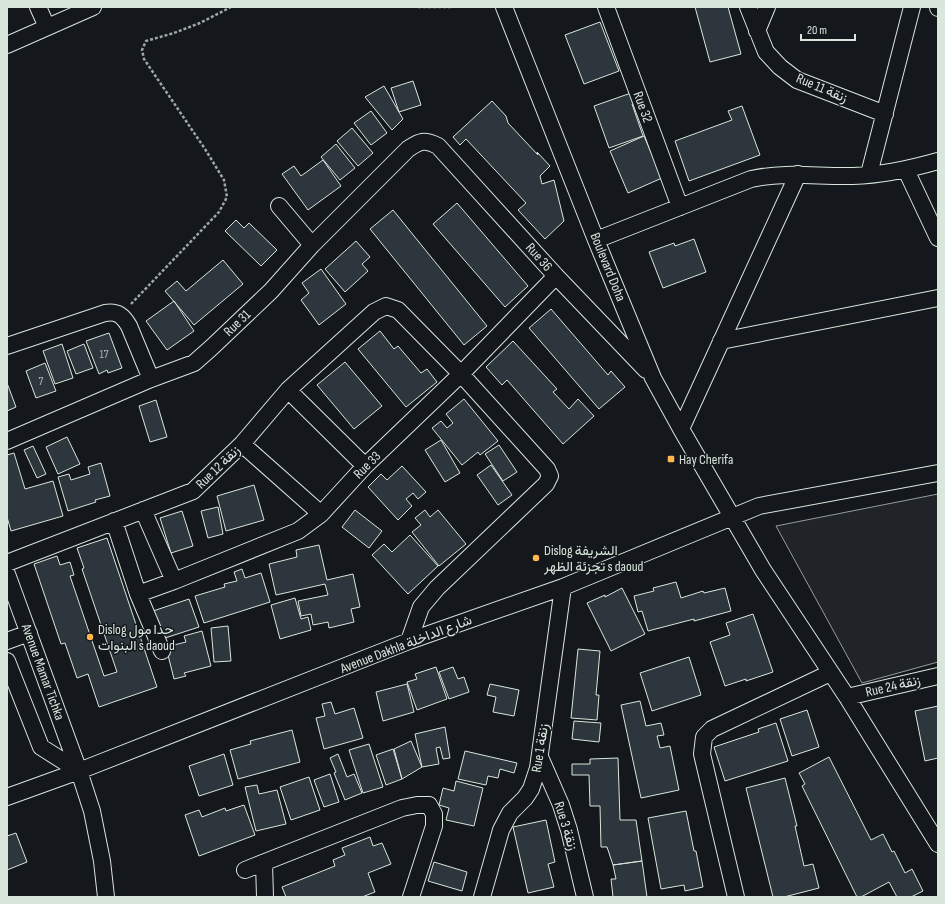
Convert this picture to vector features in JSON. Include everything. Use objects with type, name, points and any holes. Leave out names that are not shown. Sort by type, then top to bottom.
[{"type":"street","points":[[38,7],[47,27]]},
{"type":"street","points":[[7,45],[93,7]]},
{"type":"street","name":"Boulevard Doha","points":[[504,7],[596,240],[653,378],[763,570],[847,697],[938,844]]},
{"type":"street","name":"Rue 32","points":[[606,7],[680,207]]},
{"type":"street","name":"Rue 11 زنقة","points":[[748,7],[766,52],[780,67],[797,80],[885,114]]},
{"type":"street","points":[[757,31],[767,7]]},
{"type":"street","points":[[869,174],[912,7]]},
{"type":"street","name":"Rue 31","points":[[7,441],[151,379],[194,363],[271,291],[312,245],[408,149],[424,141]]},
{"type":"street","name":"Rue 36","points":[[424,141],[431,142],[438,146],[556,276],[653,378]]},
{"type":"street","points":[[596,240],[751,179],[767,176],[798,174],[853,176],[906,170],[938,161]]},
{"type":"street","points":[[906,170],[938,238]]},
{"type":"street","points":[[681,428],[798,174]]},
{"type":"street","points":[[279,206],[312,245]]},
{"type":"street","name":"Rue 33","points":[[138,594],[298,531],[321,514],[365,466],[461,374],[556,276]]},
{"type":"street","points":[[721,341],[938,298]]},
{"type":"street","name":"Rue 12 زنقة","points":[[7,563],[193,491],[242,444],[288,390],[374,312],[386,306],[398,310],[461,374]]},
{"type":"street","points":[[7,346],[111,312],[124,318],[132,333],[151,379]]},
{"type":"street","points":[[408,641],[421,608],[436,588],[546,484],[550,476],[547,469],[461,374]]},
{"type":"street","points":[[288,390],[365,466]]},
{"type":"street","points":[[242,444],[321,514]]},
{"type":"street","name":"Avenue Dakhla شارع الداخلة","points":[[7,797],[79,771],[408,641],[563,587],[759,506],[938,473]]},
{"type":"street","points":[[143,510],[174,581]]},
{"type":"street","points":[[114,521],[138,594],[162,651]]},
{"type":"street","name":"Avenue Mamar Tichka","points":[[7,574],[79,771],[92,812],[102,861],[106,897]]},
{"type":"street","name":"Rue 1 زنقة","points":[[482,897],[501,830],[510,813],[525,798],[531,789],[537,774],[563,587]]},
{"type":"street","points":[[7,641],[29,633]]},
{"type":"street","name":"Avenue Mamar Tichka","points":[[7,661],[41,747],[79,771]]},
{"type":"street","points":[[736,897],[702,754],[704,737],[712,729],[830,673]]},
{"type":"street","name":"Rue 24 زنقة","points":[[847,697],[938,676]]},
{"type":"street","name":"Rue 3 زنقة","points":[[540,757],[561,805],[569,830],[585,897]]},
{"type":"street","points":[[245,870],[402,808],[417,804],[429,805],[434,814],[434,826],[411,897]]},
{"type":"street","points":[[264,863],[265,897]]},
{"type":"path","points":[[120,315],[219,212],[227,197],[224,180],[205,149],[144,59],[142,50],[146,40],[174,33],[200,23],[231,7]]},
{"type":"path","points":[[418,7],[450,7]]},
{"type":"shaded area","points":[[938,494],[938,662],[862,683],[776,526]]},
{"type":"building","points":[[695,7],[728,7],[741,54],[710,62]]},
{"type":"building","points":[[600,22],[619,71],[584,84],[565,35]]},
{"type":"building","points":[[413,81],[421,105],[399,112],[391,88]]},
{"type":"building","points":[[384,86],[403,119],[392,130],[365,97]]},
{"type":"building","points":[[631,93],[635,103],[632,104],[643,136],[609,148],[594,106]]},
{"type":"building","points":[[492,101],[506,116],[508,123],[550,166],[540,176],[542,184],[554,180],[564,221],[545,239],[518,210],[526,203],[466,139],[460,145],[453,137]]},
{"type":"building","points":[[742,106],[760,155],[689,181],[675,141],[732,120],[728,111]]},
{"type":"building","points":[[371,111],[387,133],[371,145],[354,123]]},
{"type":"building","points":[[352,128],[373,153],[358,166],[337,141]]},
{"type":"building","points":[[644,136],[662,178],[628,193],[610,151]]},
{"type":"building","points":[[336,144],[355,168],[340,180],[321,157]]},
{"type":"building","points":[[323,160],[341,186],[308,210],[282,174],[294,166],[301,176]]},
{"type":"building","points":[[457,203],[528,286],[505,307],[433,224]]},
{"type":"building","points":[[393,210],[487,326],[464,345],[370,229]]},
{"type":"building","points":[[236,220],[244,228],[249,223],[277,250],[261,266],[225,231]]},
{"type":"building","points":[[694,239],[706,272],[663,288],[649,252],[674,243],[675,246]]},
{"type":"building","points":[[356,241],[370,257],[362,264],[368,271],[345,292],[325,269]]},
{"type":"building","points":[[223,260],[243,284],[194,325],[165,291],[177,281],[186,291]]},
{"type":"building","points":[[321,269],[346,304],[319,325],[301,300],[309,293],[302,283]]},
{"type":"building","points":[[174,301],[194,331],[167,350],[146,321]]},
{"type":"building","points":[[551,309],[608,375],[611,371],[625,387],[599,409],[529,328]]},
{"type":"building","points":[[380,331],[394,349],[398,346],[421,373],[427,369],[437,382],[406,407],[358,349]]},
{"type":"building","points":[[109,333],[122,368],[108,373],[107,370],[99,374],[86,341]]},
{"type":"building","points":[[513,341],[557,389],[553,392],[569,409],[578,399],[594,416],[563,444],[507,380],[502,385],[486,367]]},
{"type":"building","points":[[62,344],[73,378],[55,384],[43,351]]},
{"type":"building","points":[[84,344],[93,368],[76,374],[67,351]]},
{"type":"building","points":[[345,362],[382,406],[354,429],[317,385]]},
{"type":"building","points":[[45,363],[56,391],[36,398],[26,371]]},
{"type":"building","points":[[7,383],[16,407],[7,411]]},
{"type":"building","points":[[464,399],[498,441],[480,455],[478,452],[462,465],[432,428],[441,421],[447,428],[453,423],[446,414]]},
{"type":"building","points":[[156,400],[167,437],[150,442],[139,406]]},
{"type":"building","points":[[67,437],[80,464],[58,474],[46,447]]},
{"type":"building","points":[[441,440],[460,473],[445,482],[425,450]]},
{"type":"building","points":[[499,445],[517,472],[503,481],[485,454]]},
{"type":"building","points":[[33,446],[46,474],[37,478],[24,450]]},
{"type":"building","points":[[14,453],[25,489],[53,481],[63,516],[11,531],[7,517],[7,455]]},
{"type":"building","points":[[101,463],[110,496],[95,500],[96,502],[68,511],[58,477],[69,474],[71,480],[90,474],[88,467]]},
{"type":"building","points":[[491,465],[512,495],[498,505],[477,475]]},
{"type":"building","points":[[402,466],[426,492],[418,499],[413,493],[406,499],[412,506],[398,520],[368,487],[381,474],[387,480]]},
{"type":"building","points":[[254,485],[264,520],[226,531],[217,496]]},
{"type":"building","points":[[218,507],[223,534],[208,538],[201,511]]},
{"type":"building","points":[[355,510],[382,531],[369,548],[342,527]]},
{"type":"building","points":[[425,510],[430,517],[438,510],[466,544],[439,566],[412,532],[421,525],[415,518]]},
{"type":"building","points":[[182,511],[193,546],[171,553],[160,518]]},
{"type":"building","points":[[410,535],[438,566],[408,594],[372,555],[384,544],[392,552]]},
{"type":"building","points":[[107,538],[157,687],[99,707],[88,674],[77,678],[65,643],[61,644],[34,564],[57,556],[60,565],[70,562],[74,575],[70,576],[104,676],[117,672],[82,569],[84,568],[77,548]]},
{"type":"building","points":[[319,545],[327,580],[353,574],[360,607],[351,609],[354,622],[329,628],[328,622],[313,625],[311,614],[301,616],[298,601],[328,595],[325,584],[276,595],[269,564],[297,557],[296,550]]},
{"type":"building","points":[[242,569],[245,578],[261,573],[270,602],[204,623],[195,596],[225,587],[224,584],[237,581],[234,572]]},
{"type":"building","points":[[676,582],[681,598],[703,591],[704,593],[725,588],[731,611],[648,631],[642,611],[638,612],[634,596],[654,591],[653,588]]},
{"type":"building","points":[[622,588],[645,634],[611,651],[587,603],[605,595],[605,597]]},
{"type":"building","points":[[295,598],[301,619],[308,617],[311,630],[280,639],[271,605]]},
{"type":"building","points":[[189,599],[199,627],[162,639],[153,611]]},
{"type":"building","points":[[753,614],[773,672],[725,686],[710,642],[730,635],[726,623]]},
{"type":"building","points":[[228,626],[231,661],[214,662],[211,628]]},
{"type":"building","points":[[202,631],[211,666],[184,673],[186,676],[174,679],[166,647],[186,642],[184,636]]},
{"type":"building","points":[[578,649],[600,651],[596,695],[599,695],[597,720],[571,718]]},
{"type":"building","points":[[689,657],[701,695],[652,711],[640,673]]},
{"type":"building","points":[[436,667],[447,699],[417,710],[407,682],[417,679],[415,674]]},
{"type":"building","points":[[453,667],[458,679],[464,677],[469,692],[449,699],[439,672]]},
{"type":"building","points":[[407,684],[414,712],[383,721],[376,692]]},
{"type":"building","points":[[490,684],[519,690],[514,716],[493,712],[496,697],[487,695]]},
{"type":"building","points":[[640,701],[646,726],[661,723],[664,735],[657,736],[660,748],[670,746],[679,790],[641,798],[621,705]]},
{"type":"building","points":[[331,702],[335,714],[354,708],[363,738],[324,749],[316,718],[325,716],[322,704]]},
{"type":"building","points":[[938,706],[938,758],[925,761],[915,711]]},
{"type":"building","points":[[807,710],[819,747],[792,756],[780,719]]},
{"type":"building","points":[[574,721],[601,723],[599,742],[572,739]]},
{"type":"building","points":[[776,723],[788,761],[725,781],[714,747],[759,732],[758,729]]},
{"type":"building","points":[[445,727],[450,758],[443,759],[440,747],[436,748],[439,764],[422,767],[415,734]]},
{"type":"building","points":[[292,730],[300,762],[238,779],[230,750],[251,744],[250,741]]},
{"type":"building","points":[[411,741],[422,767],[402,779],[394,749]]},
{"type":"building","points":[[369,744],[383,787],[363,793],[349,750]]},
{"type":"building","points":[[393,749],[402,779],[386,785],[376,755]]},
{"type":"building","points":[[465,751],[517,763],[514,773],[500,769],[498,778],[488,776],[486,785],[458,779]]},
{"type":"building","points":[[224,754],[233,785],[199,796],[189,766]]},
{"type":"building","points":[[338,754],[347,777],[354,774],[362,793],[345,800],[334,773],[336,772],[330,758]]},
{"type":"building","points":[[829,757],[871,840],[883,834],[892,852],[894,851],[905,873],[912,869],[923,891],[911,897],[897,897],[889,882],[861,897],[857,897],[802,786],[805,784],[799,773]]},
{"type":"building","points":[[618,758],[620,820],[636,820],[642,861],[613,865],[607,847],[601,847],[600,806],[590,806],[589,775],[572,775],[572,764],[590,764],[590,759]]},
{"type":"building","points":[[330,774],[339,802],[324,807],[314,780]]},
{"type":"building","points":[[309,777],[320,810],[291,820],[280,787]]},
{"type":"building","points":[[785,778],[797,826],[795,826],[804,866],[813,864],[819,888],[784,897],[773,897],[746,788]]},
{"type":"building","points":[[456,781],[483,788],[474,826],[446,820],[449,808],[439,805],[443,788],[454,791]]},
{"type":"building","points":[[257,785],[259,794],[277,790],[286,824],[256,831],[245,787]]},
{"type":"building","points":[[244,805],[255,835],[199,856],[185,815],[199,810],[202,817],[225,808],[226,811]]},
{"type":"building","points":[[686,811],[703,887],[685,891],[684,885],[661,889],[648,818]]},
{"type":"building","points":[[546,820],[555,862],[548,864],[554,887],[528,893],[513,827]]},
{"type":"building","points":[[16,833],[27,862],[7,870],[7,836]]},
{"type":"building","points":[[370,837],[373,846],[382,843],[391,864],[368,873],[375,892],[362,897],[286,897],[282,887],[335,866],[333,860],[345,855],[342,848]]},
{"type":"building","points":[[642,861],[647,897],[613,897],[611,879],[616,879],[613,865]]},
{"type":"building","points":[[434,862],[467,872],[462,891],[428,881]]},
{"type":"place","name":"Hay Cherifa","points":[[671,459]]},
{"type":"place","name":"Dislog الشريفة تجزئة الظهر s daoud","points":[[536,558]]},
{"type":"place","name":"Dislog حدا مول البنوات s daoud","points":[[90,637]]}]
